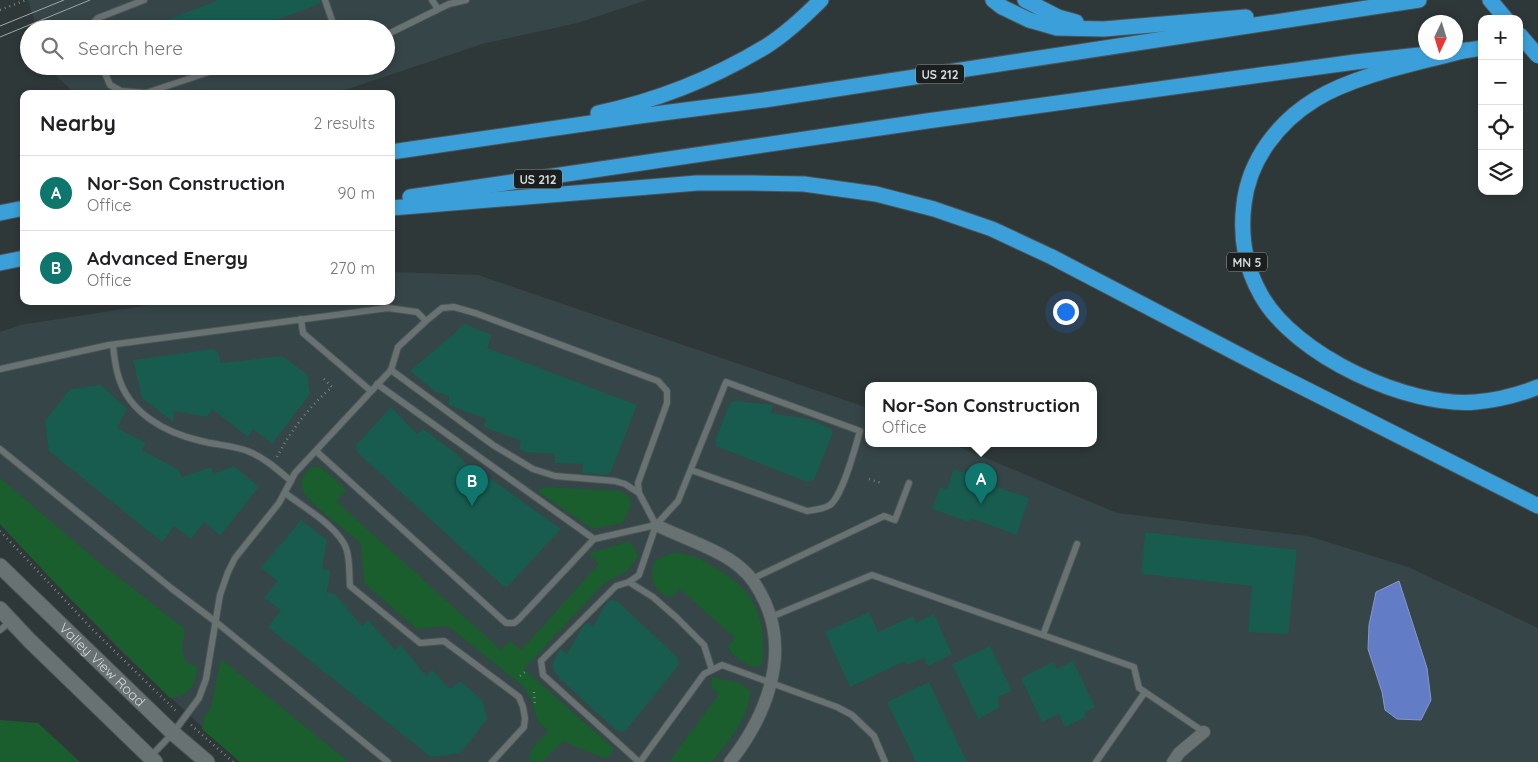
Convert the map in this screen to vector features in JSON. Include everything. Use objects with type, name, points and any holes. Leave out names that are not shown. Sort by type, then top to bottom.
[{"type":"highway","points":[[473,140],[616,109],[681,88],[727,68],[767,46],[800,20],[821,0]]},
{"type":"highway","points":[[993,0],[1002,7],[1029,20],[1057,28],[1104,29],[1413,1]]},
{"type":"highway","points":[[1025,0],[1058,17],[1104,29]]},
{"type":"highway","points":[[1490,0],[1503,15]]},
{"type":"highway","name":"US 212","points":[[395,151],[894,81],[1413,1]]},
{"type":"highway","points":[[1523,39],[1538,56]]},
{"type":"highway","points":[[1523,42],[1538,40]]},
{"type":"highway","points":[[1463,51],[1478,49]]},
{"type":"highway","name":"US 212","points":[[395,199],[927,121],[1354,62],[1418,55]]},
{"type":"highway","name":"MN 5","points":[[1429,60],[1354,81],[1316,99],[1283,124],[1259,156],[1246,187],[1242,225],[1247,265],[1261,296],[1283,325],[1314,349],[1354,373],[1396,390],[1438,400],[1474,403],[1511,397],[1538,387]]},
{"type":"highway","points":[[395,208],[697,183],[751,183],[804,184],[876,194],[934,209],[992,229],[1052,257],[1276,374],[1538,506]]},
{"type":"highway","points":[[0,213],[20,209]]},
{"type":"highway","points":[[0,264],[20,259]]},
{"type":"main road","name":"Valley View Road","points":[[0,566],[173,733],[208,762]]},
{"type":"main road","points":[[0,609],[6,625],[29,640],[152,760]]},
{"type":"street","points":[[656,525],[719,554],[740,567],[752,579],[771,617],[775,642],[772,684],[760,716],[742,747],[730,762]]},
{"type":"street","points":[[1173,762],[1179,754],[1204,732]]},
{"type":"lane","points":[[96,20],[144,0]]},
{"type":"lane","points":[[325,0],[332,20]]},
{"type":"lane","points":[[432,0],[438,10]]},
{"type":"lane","points":[[395,31],[449,4],[466,0]]},
{"type":"lane","points":[[106,75],[110,85],[119,90]]},
{"type":"lane","points":[[155,90],[200,75]]},
{"type":"lane","points":[[152,760],[199,698],[206,679],[220,595],[235,558],[272,513],[295,473],[392,370],[398,347],[442,308],[454,307],[476,313],[658,381],[667,391],[667,403],[638,483],[639,493],[656,525]]},
{"type":"lane","points":[[0,369],[112,345],[388,308],[418,312],[426,321]]},
{"type":"lane","points":[[301,319],[303,333],[371,391]]},
{"type":"lane","points":[[112,345],[118,376],[122,386],[139,410],[151,420],[182,437],[249,452],[273,465],[291,481]]},
{"type":"lane","points":[[392,370],[493,445],[533,469],[555,476],[615,481],[625,484],[639,493]]},
{"type":"lane","points":[[690,470],[807,511],[820,509],[830,505],[838,495],[860,431],[726,382],[690,470],[678,501],[656,525],[640,575],[629,582],[616,586],[541,661],[542,675],[640,762],[704,674],[722,665],[837,707],[852,715],[874,736],[885,762]]},
{"type":"lane","points":[[377,384],[594,539]]},
{"type":"lane","points":[[0,449],[388,762]]},
{"type":"lane","points":[[316,451],[506,623],[514,623],[518,620],[594,539],[656,525]]},
{"type":"lane","points":[[752,579],[884,516],[895,520],[909,483]]},
{"type":"lane","points":[[285,493],[330,527],[340,538],[347,550],[350,586],[420,643],[444,641],[519,697],[526,718],[524,727],[492,762]]},
{"type":"lane","points":[[1043,635],[1077,544]]},
{"type":"lane","points":[[771,617],[872,575],[1134,667],[1139,688],[1204,732]]},
{"type":"lane","points":[[629,582],[659,602],[704,645],[712,670]]},
{"type":"lane","points":[[1096,762],[1145,692]]},
{"type":"path","points":[[0,10],[26,0]]},
{"type":"path","points":[[273,465],[291,432],[332,387],[323,378]]},
{"type":"path","points":[[869,479],[881,482]]},
{"type":"path","points":[[0,532],[94,630],[183,718],[233,762]]},
{"type":"path","points":[[520,676],[526,671]]},
{"type":"shaded area","points":[[28,0],[647,0],[577,23],[482,44],[395,73],[395,20],[34,20]]},
{"type":"shaded area","points":[[55,75],[390,75],[342,90],[71,90]]},
{"type":"shaded area","points":[[395,272],[478,275],[865,407],[865,447],[960,447],[1117,513],[1308,536],[1408,567],[1538,628],[1538,762],[240,762],[123,653],[0,524],[0,332],[20,325],[149,305],[395,305]]},
{"type":"green space","points":[[311,467],[321,467],[345,489],[336,501],[501,650],[510,641],[521,650],[599,564],[590,554],[626,542],[632,544],[638,557],[627,571],[603,584],[524,669],[614,749],[606,759],[563,741],[542,762],[529,761],[531,750],[548,731],[538,722],[531,699],[524,687],[452,629],[446,626],[417,629],[364,583],[361,543],[320,510],[303,491],[303,478]]},
{"type":"green space","points":[[0,478],[101,564],[185,629],[182,647],[185,662],[198,667],[193,684],[187,692],[170,698],[58,586],[0,524]]},
{"type":"green space","points":[[544,487],[621,491],[629,497],[631,505],[623,523],[593,529],[540,493],[538,490]]},
{"type":"green space","points":[[674,553],[693,556],[711,565],[733,580],[750,597],[760,618],[762,631],[763,657],[759,667],[745,663],[736,657],[729,650],[728,646],[735,638],[679,588],[673,595],[669,596],[656,588],[652,575],[655,561]]},
{"type":"green space","points":[[221,659],[349,762],[240,762],[202,729],[204,718],[211,707]]},
{"type":"green space","points":[[712,677],[739,683],[750,690],[749,700],[742,719],[712,762],[669,762],[719,694],[711,687]]},
{"type":"green space","points":[[0,720],[38,723],[80,762],[0,762]]},
{"type":"water","points":[[1399,581],[1427,668],[1431,700],[1421,720],[1397,719],[1385,710],[1382,692],[1368,649],[1369,625],[1376,592]]},
{"type":"building","points":[[218,0],[320,0],[321,3],[277,20],[168,20]]},
{"type":"building","points":[[465,324],[492,335],[487,348],[637,405],[611,471],[607,475],[582,473],[583,464],[555,463],[555,454],[526,452],[519,449],[521,441],[484,427],[486,419],[449,405],[449,396],[436,392],[410,371]]},
{"type":"building","points":[[212,349],[218,352],[221,363],[282,356],[307,374],[310,394],[272,444],[253,429],[248,437],[212,409],[207,417],[174,411],[173,422],[142,398],[133,360]]},
{"type":"building","points":[[101,385],[127,409],[117,428],[146,443],[142,450],[179,470],[182,477],[211,467],[213,474],[234,466],[259,487],[220,536],[204,522],[191,539],[174,526],[162,542],[49,451],[45,421],[70,389]]},
{"type":"building","points":[[736,401],[773,405],[771,413],[809,419],[832,429],[832,435],[814,480],[807,482],[716,446],[715,441],[729,405]]},
{"type":"building","points":[[391,407],[417,434],[423,429],[457,454],[485,485],[491,479],[561,529],[507,587],[501,584],[357,452],[356,445]]},
{"type":"building","points":[[954,469],[986,480],[985,483],[1029,498],[1017,535],[970,518],[969,522],[932,509],[940,487],[947,489]]},
{"type":"building","points":[[301,520],[327,540],[322,569],[330,570],[327,593],[335,594],[362,626],[368,620],[395,650],[401,645],[426,676],[432,670],[450,689],[460,681],[483,701],[487,719],[461,753],[431,757],[268,627],[281,610],[264,598],[278,581],[261,568]]},
{"type":"building","points":[[1145,532],[1297,550],[1288,634],[1248,632],[1252,586],[1141,574]]},
{"type":"building","points":[[611,600],[617,601],[677,657],[679,662],[678,666],[626,730],[621,732],[616,730],[559,678],[554,671],[553,664],[558,651],[560,649],[567,654],[583,626],[587,623],[593,627],[606,603]]},
{"type":"building","points":[[869,612],[878,632],[913,616],[916,623],[934,614],[952,654],[928,666],[924,658],[907,665],[905,661],[850,687],[825,632]]},
{"type":"building","points":[[990,646],[1012,691],[998,697],[999,708],[978,719],[952,664]]},
{"type":"building","points":[[1073,661],[1095,707],[1084,713],[1086,717],[1065,727],[1059,714],[1042,722],[1021,678],[1053,662],[1057,669]]},
{"type":"building","points":[[929,682],[967,762],[916,762],[887,702]]},
{"type":"tram line","points":[[0,26],[64,0]]},
{"type":"tram line","points":[[41,20],[90,0]]},
{"type":"tram line","points":[[0,37],[20,29]]},
{"type":"place","name":"Nor-Son Construction","points":[[981,504]]},
{"type":"place","name":"Advanced Energy","points":[[472,506]]}]
